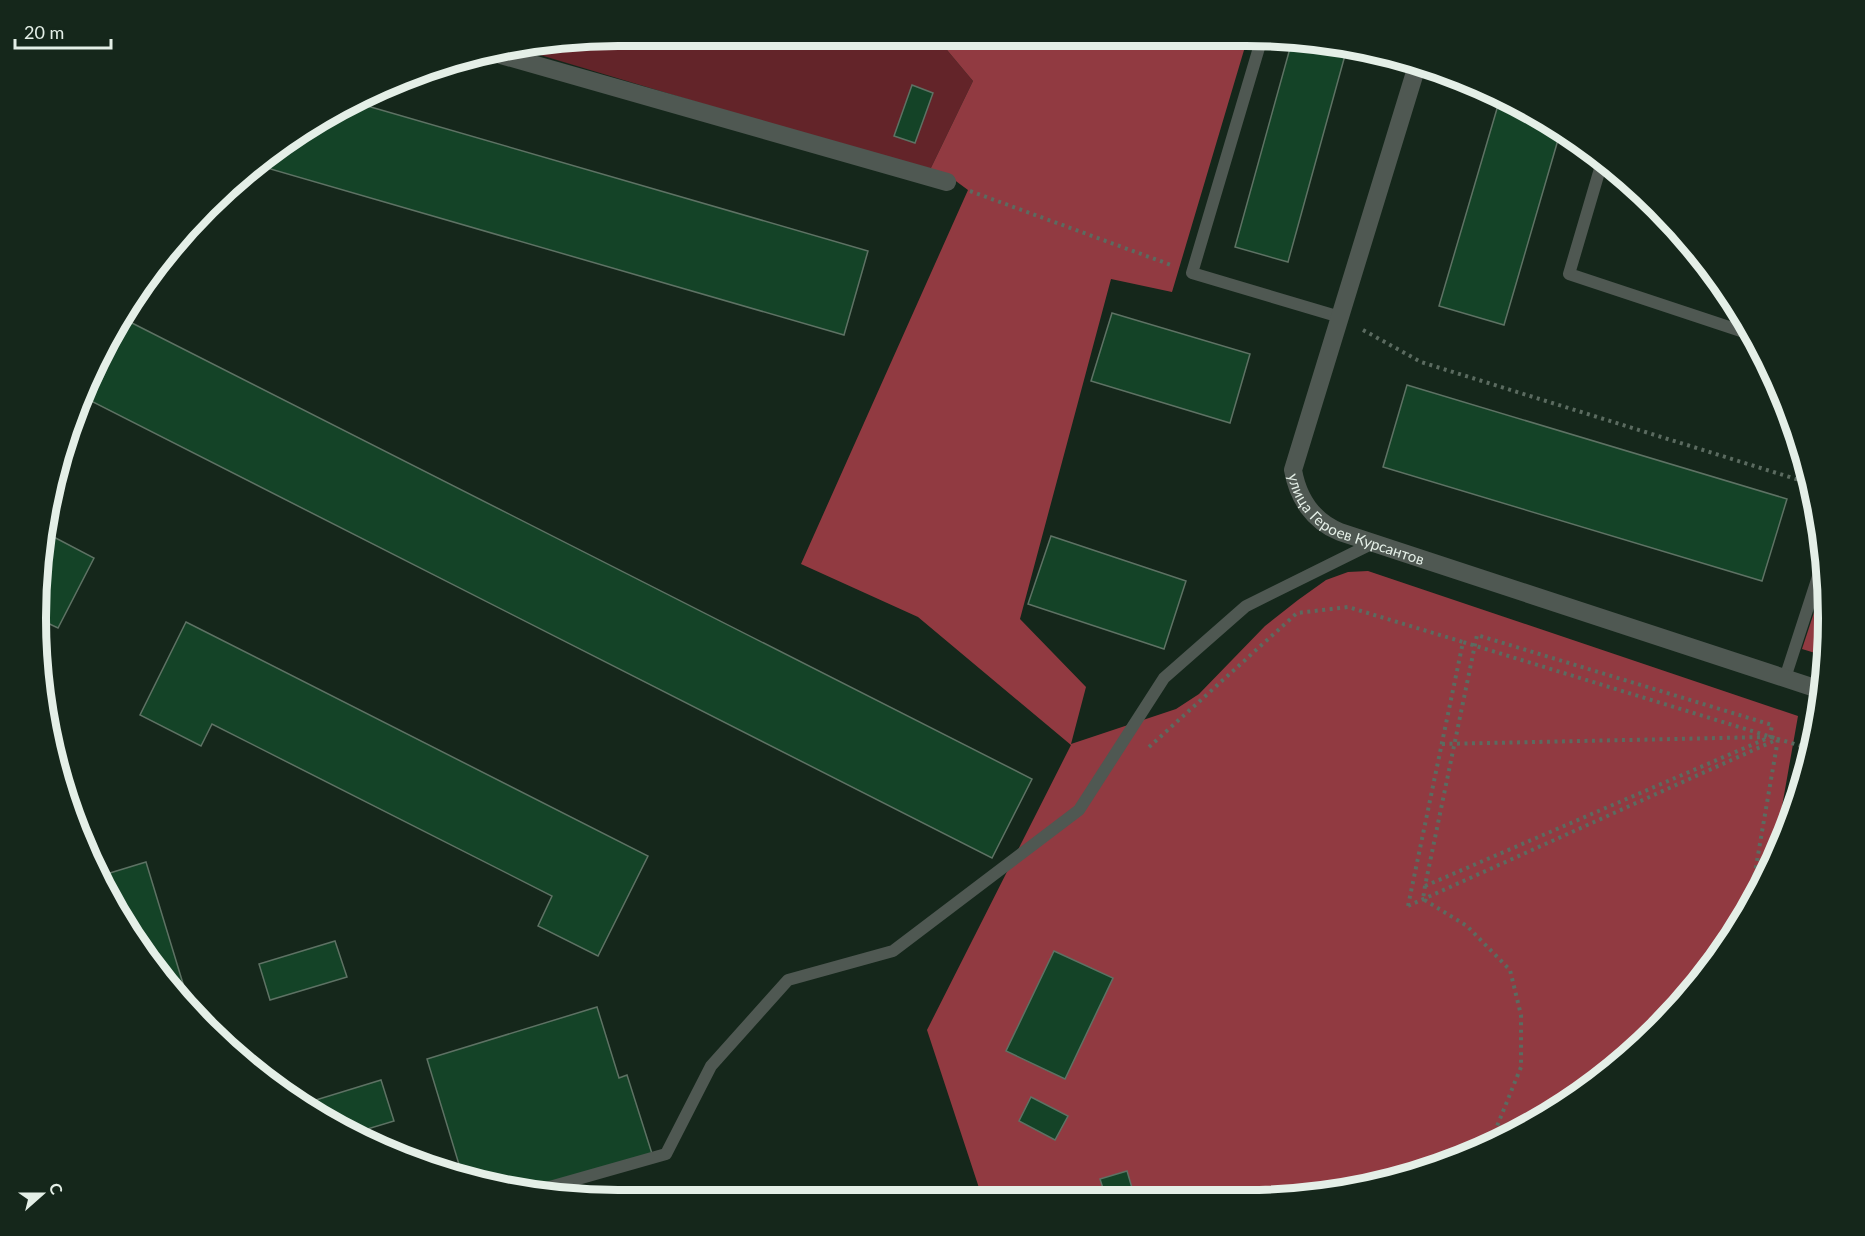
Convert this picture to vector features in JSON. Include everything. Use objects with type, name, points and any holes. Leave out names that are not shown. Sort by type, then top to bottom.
[{"type":"street","points":[[508,57],[947,182]]},
{"type":"street","name":"улица Героев Курсантов","points":[[1415,72],[1293,470],[1301,497],[1328,527],[1814,688]]},
{"type":"lane","points":[[1259,47],[1191,273],[1340,317]]},
{"type":"lane","points":[[1600,169],[1569,274],[1741,331]]},
{"type":"lane","points":[[554,1186],[666,1154],[711,1066],[788,980],[892,951],[1078,810],[1164,678],[1246,606],[1373,543]]},
{"type":"lane","points":[[1785,678],[1817,580]]},
{"type":"path","points":[[947,182],[1191,273]]},
{"type":"path","points":[[1340,317],[1421,362],[1802,481]]},
{"type":"path","points":[[1148,747],[1297,613],[1348,607],[1804,746]]},
{"type":"path","points":[[1423,899],[1477,634],[1773,725],[1770,737]]},
{"type":"path","points":[[1463,642],[1408,906],[1778,739]]},
{"type":"path","points":[[1442,744],[1770,737]]},
{"type":"path","points":[[1425,886],[1770,737]]},
{"type":"path","points":[[1753,884],[1778,739]]},
{"type":"path","points":[[1423,899],[1467,926],[1510,970],[1521,1015],[1521,1067],[1494,1134]]},
{"type":"shaded area","points":[[618,46],[944,46],[973,81],[929,172],[533,53]]},
{"type":"shaded area","points":[[944,46],[1245,46],[1172,292],[1111,279],[1020,619],[1086,687],[1071,744],[1176,709],[1199,694],[1265,626],[1298,600],[1326,580],[1348,572],[1368,571],[1798,716],[1778,829],[1760,871],[1722,936],[1677,995],[1624,1048],[1565,1093],[1500,1131],[1431,1159],[1395,1170],[1322,1185],[1247,1190],[980,1190],[927,1030],[1071,745],[918,617],[801,564],[968,190],[949,176],[929,172],[973,81]]},
{"type":"shaded area","points":[[1818,602],[1817,654],[1802,649]]},
{"type":"building","points":[[1290,48],[1345,55],[1288,262],[1235,247]]},
{"type":"building","points":[[912,85],[933,93],[915,143],[894,136]]},
{"type":"building","points":[[1498,104],[1558,139],[1504,325],[1439,306]]},
{"type":"building","points":[[365,105],[868,251],[844,335],[266,168],[300,143]]},
{"type":"building","points":[[1112,313],[1250,354],[1230,423],[1091,381]]},
{"type":"building","points":[[130,322],[1032,779],[992,858],[91,401]]},
{"type":"building","points":[[1407,385],[1787,499],[1762,581],[1383,467]]},
{"type":"building","points":[[52,536],[94,558],[58,628],[46,622]]},
{"type":"building","points":[[1051,536],[1186,581],[1164,649],[1028,604]]},
{"type":"building","points":[[186,622],[648,856],[598,956],[538,926],[552,896],[212,724],[201,746],[140,715]]},
{"type":"building","points":[[146,862],[186,992],[143,936],[107,874]]},
{"type":"building","points":[[335,941],[347,977],[270,1000],[259,964]]},
{"type":"building","points":[[1054,951],[1113,978],[1065,1079],[1006,1051]]},
{"type":"building","points":[[597,1007],[619,1078],[627,1075],[654,1160],[560,1186],[507,1179],[460,1167],[427,1059]]},
{"type":"building","points":[[381,1080],[394,1121],[364,1130],[313,1101]]},
{"type":"building","points":[[1031,1097],[1068,1116],[1055,1140],[1019,1121]]},
{"type":"building","points":[[1127,1171],[1133,1190],[1103,1190],[1100,1179]]}]
